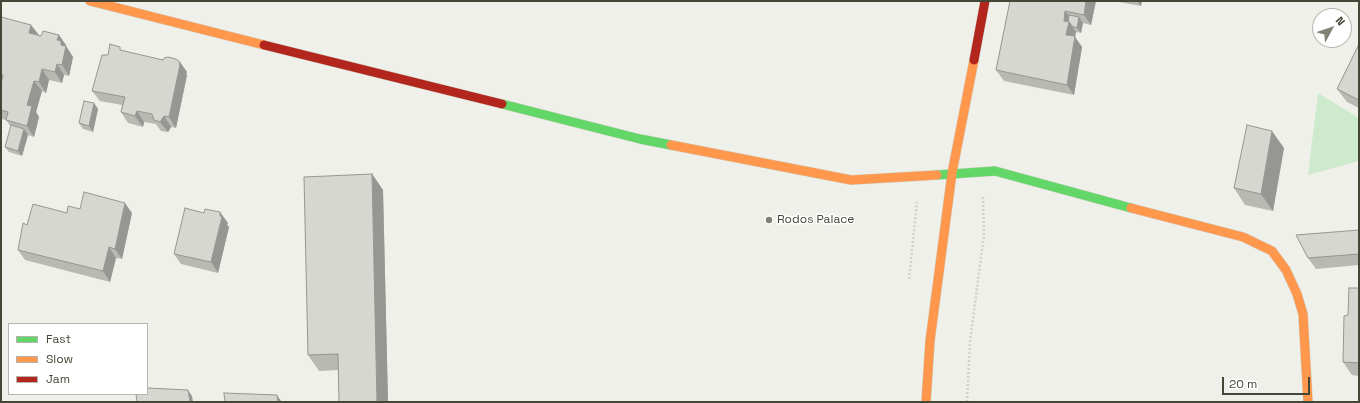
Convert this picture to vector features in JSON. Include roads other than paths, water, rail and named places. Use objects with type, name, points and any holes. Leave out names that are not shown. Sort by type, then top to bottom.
[{"type":"street","points":[[90,1],[640,139],[851,180],[995,171],[1243,237],[1272,252],[1289,276],[1297,294],[1303,314],[1308,402]]},
{"type":"street","points":[[926,402],[930,341],[952,173],[985,1]]},
{"type":"place","name":"Rodos Palace","points":[[769,220]]}]
